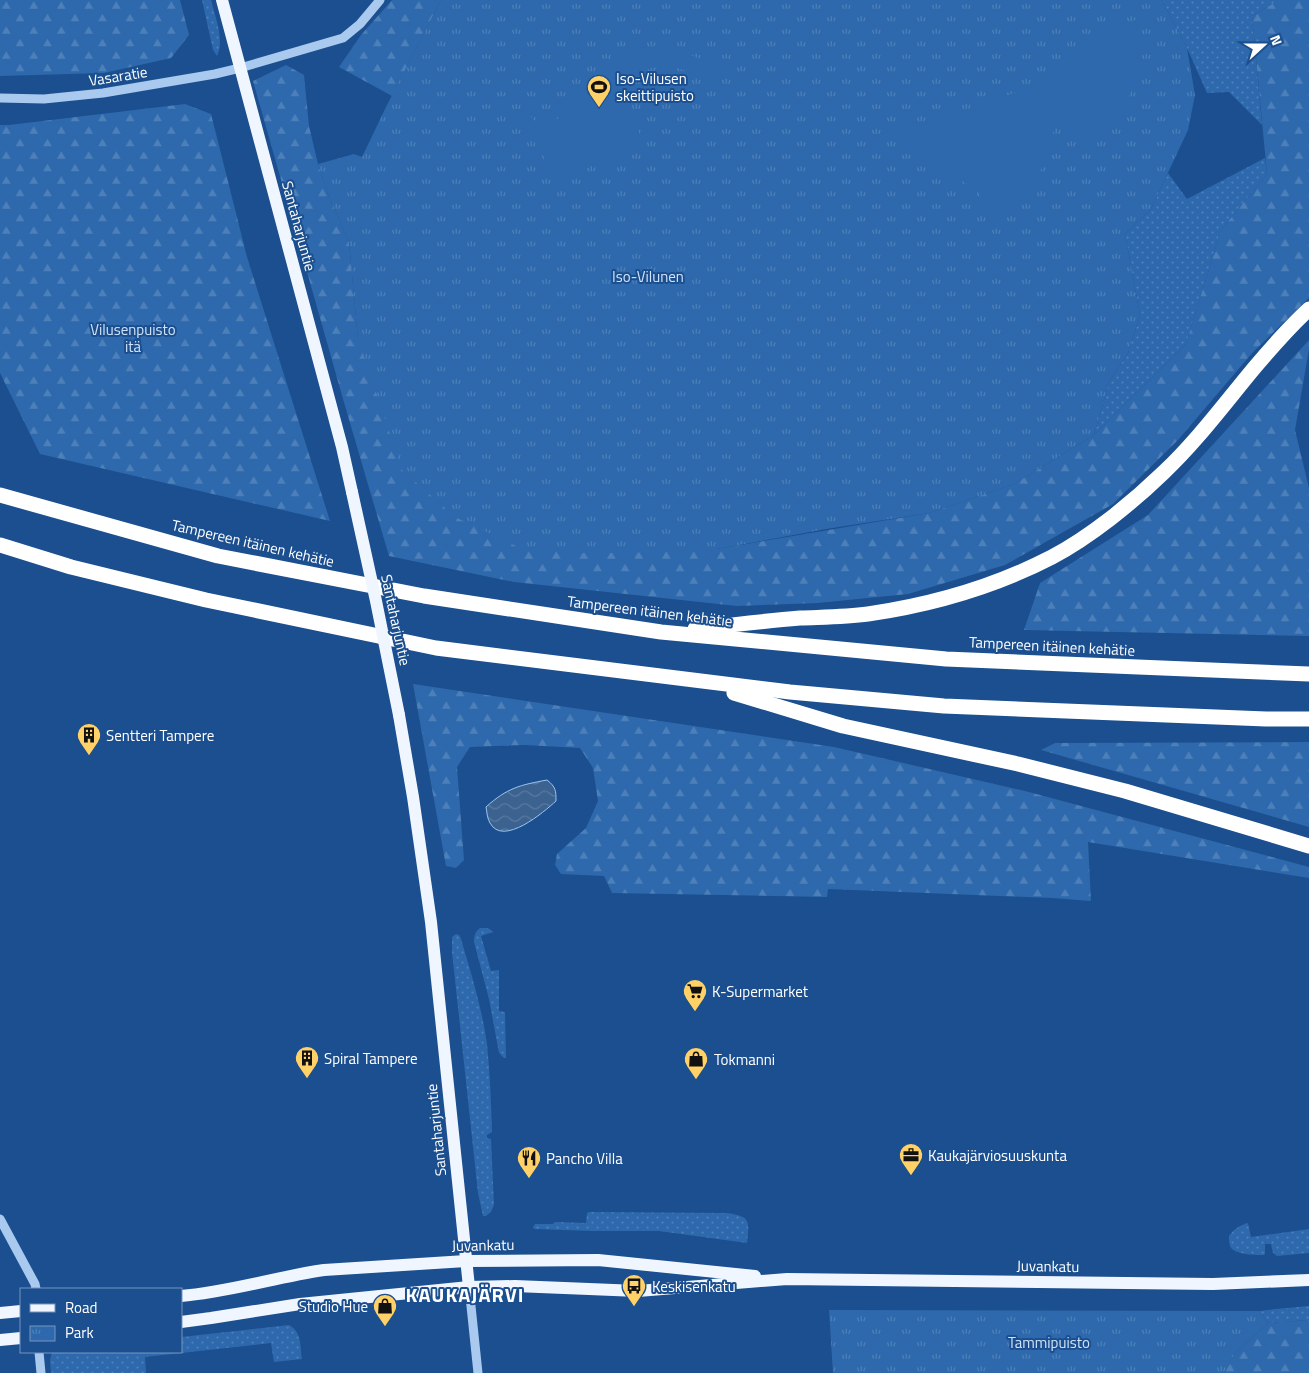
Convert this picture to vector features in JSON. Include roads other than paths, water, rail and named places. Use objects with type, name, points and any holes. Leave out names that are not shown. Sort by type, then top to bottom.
[{"type":"highway","points":[[661,632],[799,618],[867,614],[922,603],[971,590],[1011,576],[1053,556],[1129,503],[1164,473],[1197,437],[1275,343],[1309,310]]},
{"type":"highway","name":"Tampereen itäinen kehätie","points":[[0,495],[218,556],[424,596],[661,632],[946,659],[1309,674]]},
{"type":"highway","points":[[0,545],[71,566],[206,600],[436,648],[697,682],[944,706],[1266,719],[1309,719]]},
{"type":"highway","points":[[697,682],[843,726],[1018,764],[1125,791],[1309,846]]},
{"type":"main road","name":"Santaharjuntie","points":[[222,0],[342,447],[399,715],[431,922],[466,1261]]},
{"type":"main road","name":"Juvankatu","points":[[182,1296],[208,1293],[324,1270],[466,1261],[598,1260],[787,1279],[1214,1284],[1309,1280]]},
{"type":"main road","points":[[466,1261],[469,1287]]},
{"type":"main road","name":"Juvankatu","points":[[182,1322],[300,1304],[469,1287],[515,1286],[638,1291],[787,1279]]},
{"type":"main road","points":[[0,1313],[20,1310]]},
{"type":"main road","points":[[0,1340],[20,1338]]},
{"type":"street","name":"Vasaratie","points":[[0,98],[51,98],[103,93],[240,68],[343,38],[360,24],[380,0]]},
{"type":"street","points":[[0,1219],[36,1288]]},
{"type":"street","points":[[469,1287],[478,1373]]},
{"type":"street","points":[[39,1353],[41,1373]]},
{"type":"water","points":[[547,780],[555,789],[556,801],[533,819],[523,825],[504,831],[496,829],[490,823],[486,807],[501,795],[514,788]]},
{"type":"place","name":"Iso-Vilusen skeittipuisto","points":[[599,108]]},
{"type":"place","name":"Sentteri Tampere","points":[[89,756]]},
{"type":"place","name":"K-Supermarket","points":[[695,1012]]},
{"type":"place","name":"Spiral Tampere","points":[[307,1079]]},
{"type":"place","name":"Tokmanni","points":[[696,1080]]},
{"type":"place","name":"Kaukajärviosuuskunta","points":[[911,1176]]},
{"type":"place","name":"Pancho Villa","points":[[529,1179]]},
{"type":"place","name":"Keskisenkatu","points":[[634,1307]]},
{"type":"place","name":"Studio Hue","points":[[385,1327]]},
{"type":"district","name":"KAUKAJÄRVI","points":[[465,1294]]},
{"type":"park label","name":"Iso-Vilunen","points":[[648,276]]},
{"type":"park label","name":"Vilusenpuisto itä","points":[[133,338]]},
{"type":"park label","name":"Tammipuisto","points":[[1049,1342]]}]
